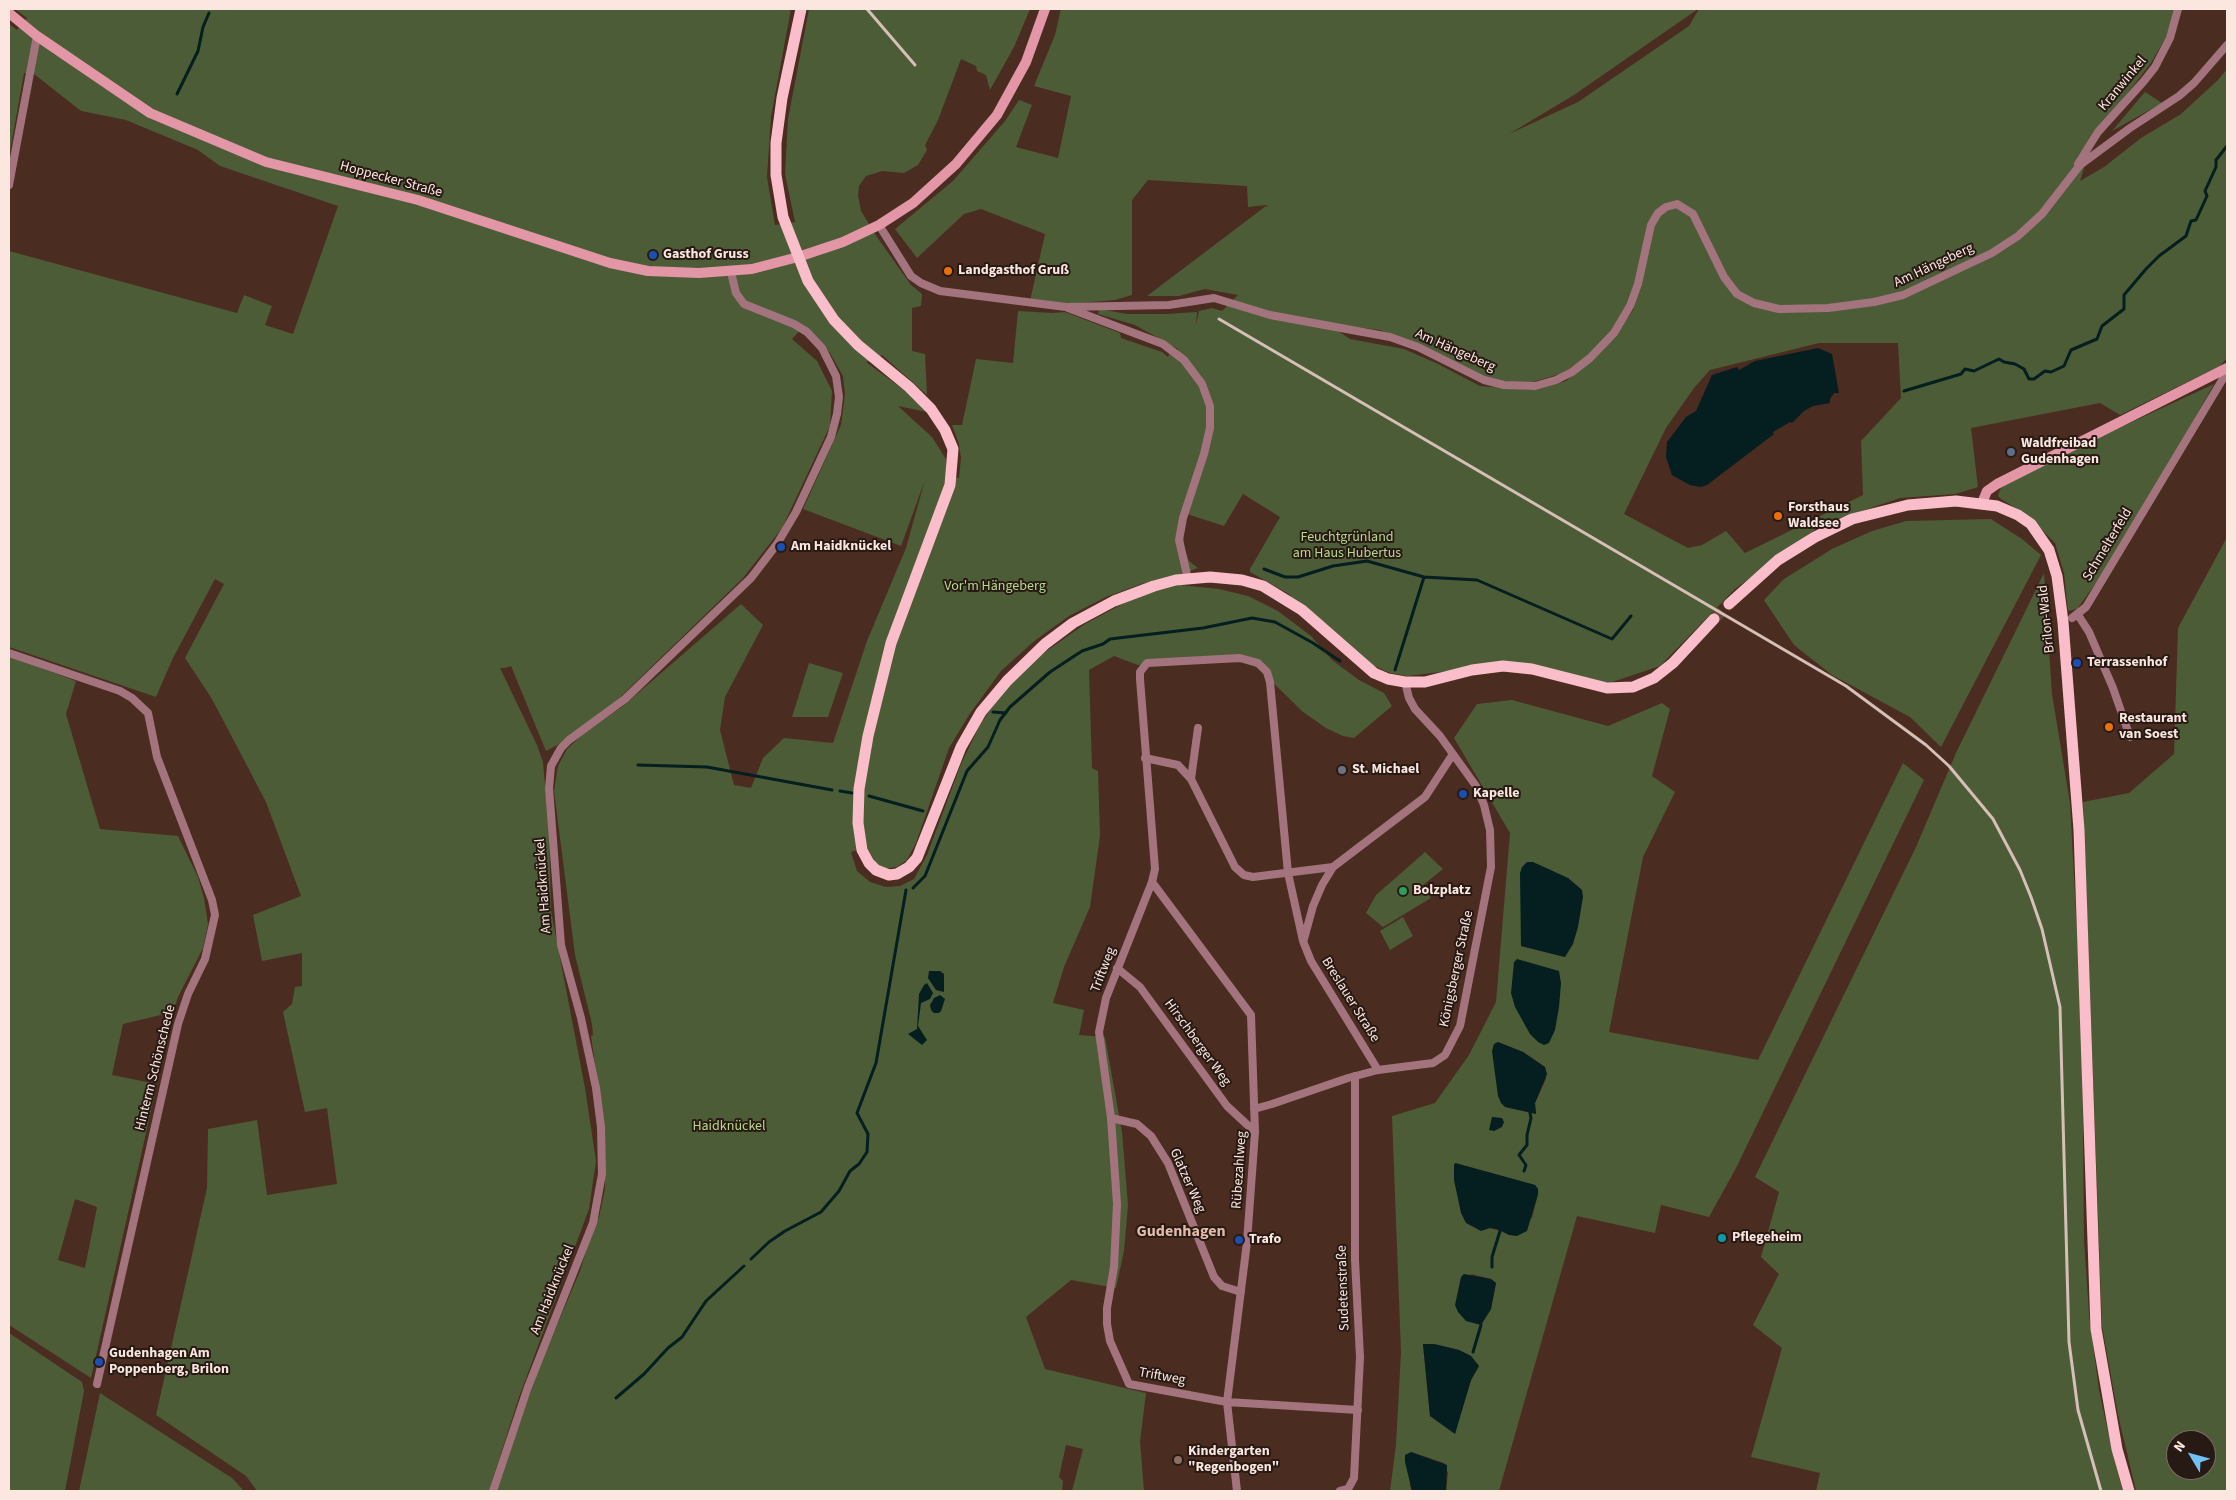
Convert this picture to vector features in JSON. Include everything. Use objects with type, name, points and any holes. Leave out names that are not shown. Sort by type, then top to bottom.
[{"type":"main road","points":[[801,9],[782,98],[776,160],[783,217],[814,292],[838,324],[858,345],[909,387],[931,408],[945,430],[953,449],[950,484],[891,643],[868,736],[859,789],[858,823],[862,850],[868,863],[876,870],[889,875],[897,874],[909,867],[917,858],[957,756],[975,722],[994,695],[1032,656],[1059,633],[1107,604],[1148,588],[1188,579],[1219,577],[1242,580],[1262,586],[1302,610],[1369,670],[1388,679],[1405,682],[1425,682],[1486,667],[1512,666],[1540,671],[1595,686],[1616,689],[1633,687],[1654,678],[1673,663],[1714,620]]},
{"type":"main road","name":"Brilon-Wald","points":[[1729,604],[1757,577],[1788,553],[1815,536],[1852,519],[1908,505],[1982,502],[2009,510],[2031,524],[2049,550],[2057,576],[2063,622],[2074,764],[2087,1054],[2096,1330],[2117,1450],[2129,1491]]},
{"type":"street","name":"Hoppecker Straße","points":[[9,13],[37,36],[150,113],[266,162],[418,200],[621,266],[668,272],[731,272],[752,269],[798,257],[843,242],[879,224],[913,203],[938,182],[968,152],[990,125],[1021,73],[1045,9]]},
{"type":"street","name":"Kranwinkel","points":[[2075,170],[2098,132],[2144,81],[2160,58],[2170,38],[2178,9]]},
{"type":"street","points":[[9,185],[37,36]]},
{"type":"street","name":"Am Hängeberg","points":[[879,224],[911,276],[928,287],[946,293],[1066,307],[1169,305],[1214,298],[1270,315],[1390,337],[1418,347],[1484,380],[1504,385],[1535,386],[1556,380],[1572,372],[1590,358],[1614,333],[1630,306],[1638,284],[1651,225],[1658,213],[1666,207],[1677,204],[1693,214],[1724,277],[1742,298],[1762,306],[1779,309],[1828,308],[1874,302],[1903,295],[1992,253],[2035,221],[2075,170],[2094,154],[2186,91],[2227,45]]},
{"type":"street","name":"Am Haidknückel","points":[[494,1491],[528,1387],[593,1223],[602,1174],[601,1127],[596,1088],[581,1018],[561,945],[549,788],[551,766],[561,748],[569,740],[624,699],[751,578],[777,544],[796,512],[831,437],[838,408],[839,397],[836,376],[822,348],[807,332],[794,324],[744,304],[736,293],[731,272]]},
{"type":"street","points":[[1066,307],[1164,344],[1184,360],[1202,384],[1210,406],[1210,428],[1204,454],[1183,518],[1179,540],[1188,579]]},
{"type":"street","points":[[1982,502],[1987,491],[1997,484],[2227,368]]},
{"type":"street","name":"Schmelterfeld","points":[[2130,737],[2113,688],[2090,632],[2075,617],[2086,607],[2227,372]]},
{"type":"street","name":"Hinterm Schönschede","points":[[9,653],[120,691],[132,698],[148,713],[157,757],[212,900],[215,915],[205,959],[188,994],[178,1024],[97,1384]]},
{"type":"street","name":"Triftweg","points":[[1288,873],[1270,682],[1267,672],[1261,665],[1240,658],[1146,663],[1140,672],[1140,679],[1155,862],[1152,882],[1106,998],[1099,1032],[1111,1118],[1117,1224],[1107,1324],[1114,1351],[1129,1384],[1227,1402],[1358,1410]]},
{"type":"street","name":"Königsberger Straße","points":[[1254,1109],[1355,1076],[1378,1070],[1424,1065],[1437,1061],[1448,1050],[1462,1019],[1491,867],[1490,830],[1481,797],[1440,736],[1414,709],[1405,682]]},
{"type":"street","points":[[1191,778],[1198,728]]},
{"type":"street","points":[[1303,941],[1313,906],[1322,885],[1334,868],[1425,797],[1453,754]]},
{"type":"street","points":[[1145,758],[1178,765],[1191,778],[1240,872],[1253,877],[1334,868]]},
{"type":"street","name":"Breslauer Straße","points":[[1288,873],[1303,941],[1311,961],[1378,1070]]},
{"type":"street","name":"Rübezahlweg","points":[[1152,882],[1251,1015],[1255,1132],[1247,1242],[1227,1402],[1237,1491]]},
{"type":"street","name":"Hirschberger Weg","points":[[1117,968],[1140,987],[1227,1106],[1255,1132]]},
{"type":"street","name":"Sudetenstraße","points":[[1340,1491],[1348,1489],[1354,1478],[1360,1357],[1355,1260],[1355,1076]]},
{"type":"street","name":"Glatzer Weg","points":[[1111,1118],[1137,1124],[1151,1136],[1168,1163],[1214,1277],[1222,1286],[1241,1292]]},
{"type":"green space","points":[[15,9],[791,9],[771,117],[767,177],[775,225],[795,222],[785,174],[788,119],[809,9],[1030,9],[1014,47],[990,90],[986,75],[977,71],[976,66],[961,59],[938,120],[925,145],[927,150],[918,165],[904,173],[882,171],[866,176],[859,186],[858,195],[861,211],[911,285],[922,294],[921,306],[912,308],[912,351],[925,354],[927,395],[882,355],[866,362],[904,390],[927,412],[898,406],[932,437],[946,459],[946,475],[959,478],[961,458],[959,444],[952,425],[962,425],[976,359],[1013,363],[1018,311],[1065,312],[1120,333],[1121,338],[1162,352],[1168,357],[1169,354],[1175,357],[1178,349],[1135,325],[1098,314],[1099,309],[1127,314],[1197,312],[1196,325],[1199,311],[1212,308],[1222,311],[1238,295],[1205,289],[1179,296],[1147,296],[1266,206],[1269,207],[1266,205],[1248,207],[1247,186],[1148,180],[1132,200],[1132,295],[1115,300],[1068,304],[1030,301],[1045,234],[981,209],[964,214],[917,258],[895,229],[953,181],[1005,121],[1019,100],[1032,105],[1016,147],[1058,158],[1071,96],[1034,86],[1055,35],[1061,9],[1698,9],[1574,95],[1509,134],[1578,102],[1689,26],[1699,9],[2174,9],[2168,34],[2151,63],[2102,126],[2091,146],[2080,181],[2104,167],[2141,138],[2181,114],[2218,80],[2227,69],[2227,358],[2220,366],[2120,415],[2100,403],[1971,428],[1978,487],[1955,494],[1900,498],[1821,525],[1735,589],[1660,666],[1609,683],[1532,670],[1458,670],[1407,676],[1390,673],[1374,666],[1287,593],[1250,572],[1280,517],[1243,494],[1224,526],[1187,514],[1183,536],[1185,550],[1189,561],[1198,568],[1176,576],[1141,584],[1106,597],[1069,616],[1033,642],[1001,671],[969,715],[949,748],[916,843],[907,860],[897,867],[884,869],[876,864],[867,847],[851,852],[857,871],[870,882],[886,887],[900,886],[914,879],[927,855],[961,764],[980,725],[1001,694],[1035,659],[1085,624],[1139,595],[1180,585],[1219,589],[1248,596],[1278,611],[1311,636],[1332,660],[1359,680],[1384,693],[1392,706],[1354,738],[1343,736],[1326,728],[1303,712],[1258,668],[1241,662],[1138,665],[1114,656],[1089,670],[1092,768],[1098,771],[1100,836],[1090,907],[1064,967],[1053,1003],[1084,1010],[1079,1035],[1105,1037],[1122,1132],[1128,1205],[1124,1251],[1116,1288],[1071,1280],[1026,1317],[1045,1369],[1146,1393],[1140,1441],[1144,1491],[1072,1491],[1083,1449],[1066,1445],[1059,1477],[1063,1481],[1062,1491],[496,1491],[540,1365],[580,1271],[595,1222],[599,1217],[605,1189],[605,1134],[591,1036],[593,1035],[592,1024],[575,955],[554,791],[558,766],[567,749],[582,735],[623,706],[741,604],[763,625],[725,697],[720,730],[734,785],[751,788],[763,758],[784,738],[833,743],[867,641],[906,548],[925,480],[901,546],[803,509],[841,425],[845,394],[843,376],[830,353],[804,326],[792,339],[817,361],[832,391],[830,426],[782,528],[743,578],[607,710],[567,740],[546,751],[511,666],[500,668],[537,745],[543,762],[549,831],[551,911],[585,1088],[596,1161],[589,1209],[519,1397],[489,1491],[257,1491],[246,1476],[156,1415],[207,1188],[208,1129],[257,1120],[267,1195],[337,1184],[327,1108],[305,1112],[283,1012],[292,1004],[295,987],[302,986],[302,953],[262,961],[253,915],[301,896],[266,802],[212,699],[185,658],[224,584],[215,579],[173,658],[156,697],[9,647],[9,251],[237,313],[244,295],[272,306],[265,325],[293,334],[338,206],[220,166],[198,150],[126,120],[81,111],[34,74],[24,73],[9,157],[9,24],[17,30],[27,18]],"holes":[[[1631,302],[1634,309],[1609,343],[1566,381],[1531,390],[1480,386],[1404,349],[1350,339],[1326,323],[1380,330],[1417,344],[1472,373],[1502,381],[1526,384],[1563,373],[1592,353],[1611,333]],[[1819,343],[1898,343],[1901,398],[1861,441],[1863,495],[1745,553],[1726,531],[1702,545],[1688,548],[1624,514],[1666,428],[1694,388],[1710,370]]]},
{"type":"green space","points":[[2145,92],[2162,103],[2112,131]]},
{"type":"green space","points":[[2214,384],[2122,547],[2077,609],[2068,611],[2064,573],[2055,543],[2027,515],[2001,499],[1998,496],[2000,489],[2026,471]]},
{"type":"green space","points":[[1991,519],[2022,539],[2041,555],[1941,747],[1910,717],[1832,675],[1794,645],[1764,600],[1784,579],[1832,549],[1872,531],[1906,521]]},
{"type":"green space","points":[[2226,539],[2227,1491],[2136,1491],[2118,1415],[2102,1326],[2083,802],[2129,793],[2174,754],[2178,628]]},
{"type":"green space","points":[[2044,573],[2052,694],[2070,803],[2082,1024],[2084,1240],[2089,1314],[2099,1390],[2123,1491],[1816,1491],[1820,1473],[1751,1457],[1782,1348],[1753,1325],[1779,1274],[1761,1257],[1779,1192],[1755,1177],[1916,847],[1956,753]]},
{"type":"green space","points":[[9,656],[76,681],[66,714],[100,829],[178,836],[198,877],[208,924],[203,948],[178,997],[173,1012],[123,1024],[112,1075],[157,1084],[91,1378],[9,1325]],"holes":[[[75,1199],[97,1207],[85,1268],[58,1260]]]},
{"type":"green space","points":[[809,663],[843,673],[828,717],[792,717]]},
{"type":"green space","points":[[1512,700],[1608,726],[1662,703],[1670,709],[1652,776],[1675,792],[1643,857],[1609,1032],[1758,1060],[1903,763],[1924,780],[1736,1168],[1709,1217],[1661,1205],[1655,1233],[1577,1216],[1499,1491],[1446,1491],[1448,1473],[1444,1463],[1411,1452],[1410,1486],[1412,1491],[1390,1491],[1396,1445],[1401,1352],[1392,1116],[1435,1103],[1469,1055],[1496,1002],[1510,833],[1454,738],[1477,704]],"holes":[[[1568,878],[1582,890],[1565,957],[1521,946]],[[1498,1042],[1523,1052],[1545,1067],[1546,1079],[1535,1103],[1536,1114],[1498,1096]],[[1455,1163],[1535,1185],[1538,1189],[1532,1218],[1500,1231],[1490,1228]],[[1471,1274],[1491,1279],[1496,1283],[1491,1309],[1481,1325]],[[1423,1344],[1434,1344],[1459,1350],[1471,1356],[1479,1366],[1471,1380],[1455,1433],[1430,1416]]]},
{"type":"green space","name":"Bolzplatz","points":[[1425,852],[1443,869],[1422,886],[1431,898],[1383,927],[1366,913],[1376,895]]},
{"type":"green space","points":[[1403,917],[1413,936],[1390,950],[1380,931]]},
{"type":"green space","points":[[9,1333],[82,1382],[84,1391],[65,1491],[9,1491]]},
{"type":"green space","points":[[100,1393],[232,1478],[244,1491],[79,1491]]},
{"type":"water","points":[[1818,348],[1832,354],[1839,393],[1834,393],[1830,403],[1813,406],[1804,411],[1792,423],[1790,422],[1773,432],[1774,434],[1707,485],[1700,487],[1690,485],[1672,475],[1666,457],[1667,442],[1686,417],[1696,411],[1712,375],[1737,367],[1739,370],[1755,361]]},
{"type":"water","points":[[1527,862],[1533,862],[1568,878],[1582,890],[1583,897],[1578,927],[1573,944],[1565,957],[1521,946],[1520,873],[1522,867]]},
{"type":"water","points":[[1517,959],[1559,971],[1561,983],[1555,1030],[1549,1043],[1544,1045],[1530,1034],[1515,1007],[1511,993],[1514,962]]},
{"type":"water","points":[[929,971],[940,971],[944,974],[944,992],[936,990],[928,978]]},
{"type":"water","points":[[927,983],[933,993],[930,999],[921,1003],[918,1026],[927,1040],[922,1045],[908,1034],[917,1029],[919,994]]},
{"type":"water","points":[[940,995],[945,999],[941,1011],[934,1013],[930,1005],[934,998]]},
{"type":"water","points":[[1498,1042],[1523,1052],[1545,1067],[1547,1074],[1535,1103],[1536,1114],[1505,1107],[1501,1103],[1498,1096],[1492,1051],[1494,1044]]},
{"type":"water","points":[[1492,1117],[1502,1118],[1504,1122],[1502,1127],[1494,1131],[1489,1130]]},
{"type":"water","points":[[1455,1163],[1535,1185],[1538,1189],[1538,1194],[1527,1231],[1517,1236],[1509,1235],[1490,1228],[1481,1231],[1466,1223],[1461,1213],[1454,1180]]},
{"type":"water","points":[[1464,1274],[1491,1279],[1496,1283],[1491,1309],[1481,1325],[1466,1321],[1455,1305],[1461,1277]]},
{"type":"water","points":[[1423,1344],[1434,1344],[1459,1350],[1471,1356],[1479,1366],[1471,1380],[1455,1434],[1430,1416]]},
{"type":"water","points":[[1411,1452],[1447,1465],[1446,1491],[1412,1491],[1405,1462],[1405,1455]]},
{"type":"waterway","points":[[177,94],[198,51],[203,27],[209,13]]},
{"type":"waterway","points":[[1904,391],[1961,374],[1965,369],[1974,371],[1999,359],[2024,369],[2029,379],[2034,379],[2045,371],[2051,372],[2064,366],[2071,350],[2097,339],[2102,326],[2124,309],[2124,295],[2146,269],[2159,256],[2186,236],[2191,221],[2196,220],[2207,196],[2205,191],[2216,167],[2216,160],[2227,146]]},
{"type":"waterway","points":[[1264,569],[1285,577],[1298,577],[1333,566],[1367,561],[1424,577],[1477,580],[1612,639],[1631,616]]},
{"type":"waterway","points":[[1395,670],[1424,577]]},
{"type":"waterway","points":[[913,888],[925,876],[967,771],[988,747],[1000,720],[1010,707],[1050,672],[1082,651],[1103,644],[1110,639],[1203,628],[1252,618],[1275,622],[1313,643],[1340,661]]},
{"type":"waterway","points":[[993,712],[1006,713]]},
{"type":"waterway","points":[[638,765],[707,767],[832,790]]},
{"type":"waterway","points":[[840,791],[852,793]]},
{"type":"waterway","points":[[869,796],[923,811]]},
{"type":"waterway","points":[[751,1259],[769,1242],[785,1231],[821,1212],[839,1191],[850,1171],[859,1164],[867,1152],[868,1134],[857,1113],[876,1063],[906,890]]},
{"type":"waterway","points":[[1524,1171],[1526,1165],[1519,1155],[1527,1145],[1530,1113]]},
{"type":"waterway","points":[[1492,1267],[1492,1257],[1500,1231]]},
{"type":"waterway","points":[[616,1398],[682,1337],[706,1301],[744,1266]]},
{"type":"waterway","points":[[1473,1352],[1481,1325]]},
{"type":"tunnel","points":[[1714,619],[1729,604]]},
{"type":"railway","points":[[867,9],[915,65]]},
{"type":"railway","points":[[1219,319],[1846,686],[1926,745],[1949,766],[1993,819],[2020,870],[2031,897],[2042,929],[2060,1007],[2069,1342],[2078,1410],[2101,1491]]},
{"type":"place","name":"Gasthof Gruss","points":[[653,255]]},
{"type":"place","name":"Landgasthof Gruß","points":[[948,271]]},
{"type":"place","name":"Waldfreibad Gudenhagen","points":[[2011,452]]},
{"type":"place","name":"Forsthaus Waldsee","points":[[1778,516]]},
{"type":"place","name":"Am Haidknückel","points":[[781,547]]},
{"type":"place","name":"Terrassenhof","points":[[2077,663]]},
{"type":"place","name":"Restaurant van Soest","points":[[2109,727]]},
{"type":"place","name":"St. Michael","points":[[1342,770]]},
{"type":"place","name":"Kapelle","points":[[1463,794]]},
{"type":"place","name":"Bolzplatz","points":[[1403,891]]},
{"type":"place","name":"Pflegeheim","points":[[1722,1238]]},
{"type":"place","name":"Trafo","points":[[1239,1240]]},
{"type":"place","name":"Gudenhagen Am Poppenberg, Brilon","points":[[99,1362]]},
{"type":"place","name":"Kindergarten \"Regenbogen\"","points":[[1178,1460]]},
{"type":"district","name":"Gudenhagen","points":[[1181,1232]]},
{"type":"park label","name":"Feuchtgrünland am Haus Hubertus","points":[[1347,546]]},
{"type":"park label","name":"Vor'm Hängeberg","points":[[995,587]]},
{"type":"park label","name":"Haidknückel","points":[[729,1127]]}]
